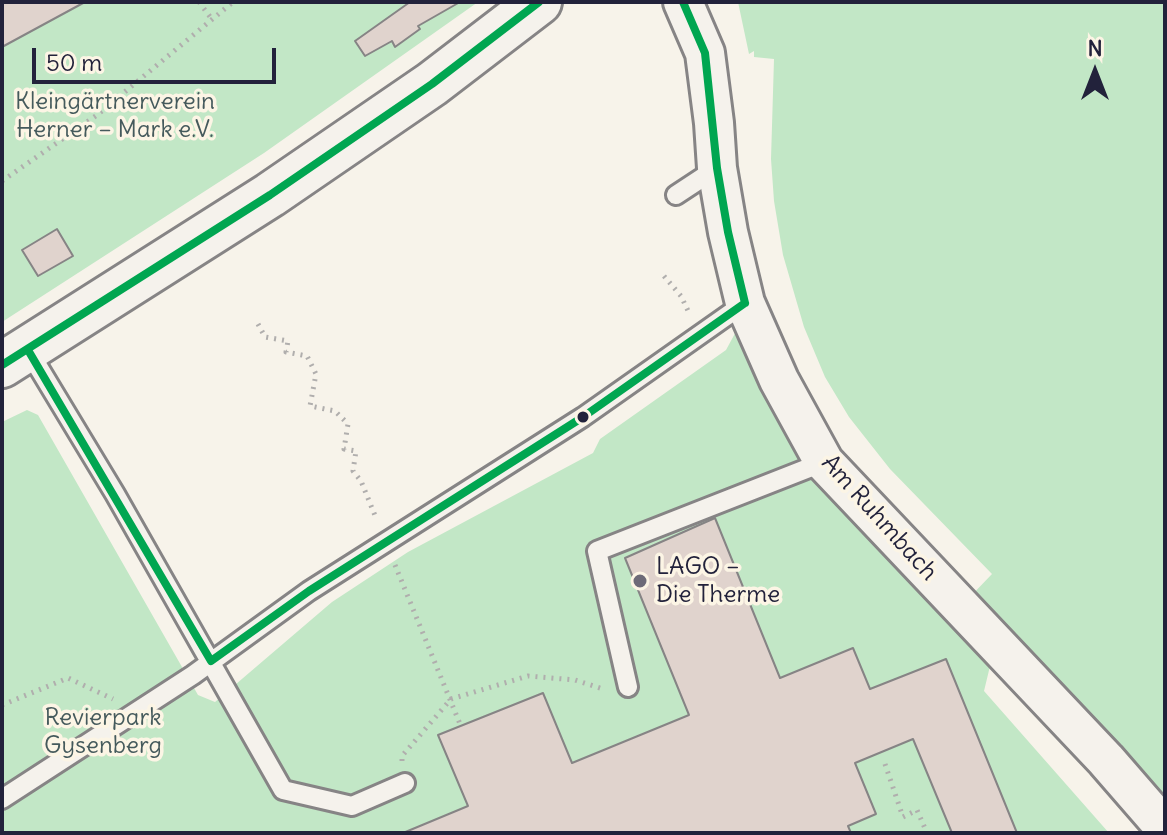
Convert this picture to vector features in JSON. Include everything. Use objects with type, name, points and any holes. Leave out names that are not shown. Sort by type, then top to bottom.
[{"type":"main road","points":[[15,358],[305,172],[432,84],[539,2]]},
{"type":"street","name":"Am Ruhmbach","points":[[683,2],[705,53],[717,168],[745,303],[779,380],[824,462],[1106,760],[1165,828]]},
{"type":"lane","points":[[676,195],[717,168]]},
{"type":"lane","points":[[2,799],[211,661],[309,591],[583,417],[745,303]]},
{"type":"lane","points":[[15,358],[83,440],[283,790],[352,806],[405,783]]},
{"type":"lane","points":[[628,687],[597,551],[824,462]]},
{"type":"path","points":[[199,2],[211,18]]},
{"type":"path","points":[[2,181],[97,115],[233,2]]},
{"type":"path","points":[[664,276],[681,296],[695,325]]},
{"type":"path","points":[[258,324],[265,337],[288,341],[286,352],[307,356],[316,374],[310,406],[335,411],[348,424],[344,449],[356,451],[353,471],[361,481],[376,520]]},
{"type":"path","points":[[392,556],[460,724]]},
{"type":"path","points":[[405,783],[402,756],[451,699],[528,676],[575,680],[600,690],[628,687]]},
{"type":"path","points":[[2,705],[68,678],[122,703],[131,715]]},
{"type":"path","points":[[885,764],[903,817],[917,810],[927,833]]},
{"type":"green space","name":"Kleingärtnerverein Herner – Mark e.V.","points":[[2,2],[478,2],[264,153],[2,322]]},
{"type":"green space","points":[[738,2],[1165,2],[1165,813],[968,599],[992,574],[890,469],[849,417],[825,377],[804,327],[783,255],[774,201],[771,159],[774,59],[754,57],[754,51],[749,54]]},
{"type":"green space","name":"LAGO – Die Therme","points":[[739,326],[991,662],[984,691],[1109,833],[2,833],[2,422],[27,410],[38,415],[198,695],[215,702],[332,602],[408,552],[593,453],[600,439],[726,350]]},
{"type":"building","points":[[2,2],[85,2],[2,47]]},
{"type":"building","points":[[410,2],[460,2],[418,26],[420,29],[395,47],[392,41],[365,56],[355,41]]},
{"type":"building","points":[[57,229],[73,256],[38,276],[22,250]]},
{"type":"building","points":[[715,518],[780,678],[853,648],[870,689],[946,659],[1017,833],[952,833],[913,739],[855,763],[876,814],[848,826],[851,833],[403,833],[468,806],[438,735],[543,693],[572,763],[689,715],[625,558]]},
{"type":"transit line","points":[[2,365],[270,195],[432,84],[539,2]]},
{"type":"transit line","points":[[683,2],[705,53],[717,168],[745,303]]},
{"type":"transit line","points":[[211,661],[309,591],[583,417],[745,303]]},
{"type":"transit line","points":[[28,350],[211,661]]},
{"type":"place","name":"LAGO – Die Therme","points":[[640,581]]},
{"type":"park label","name":"Revierpark Gysenberg","points":[[103,732]]}]
